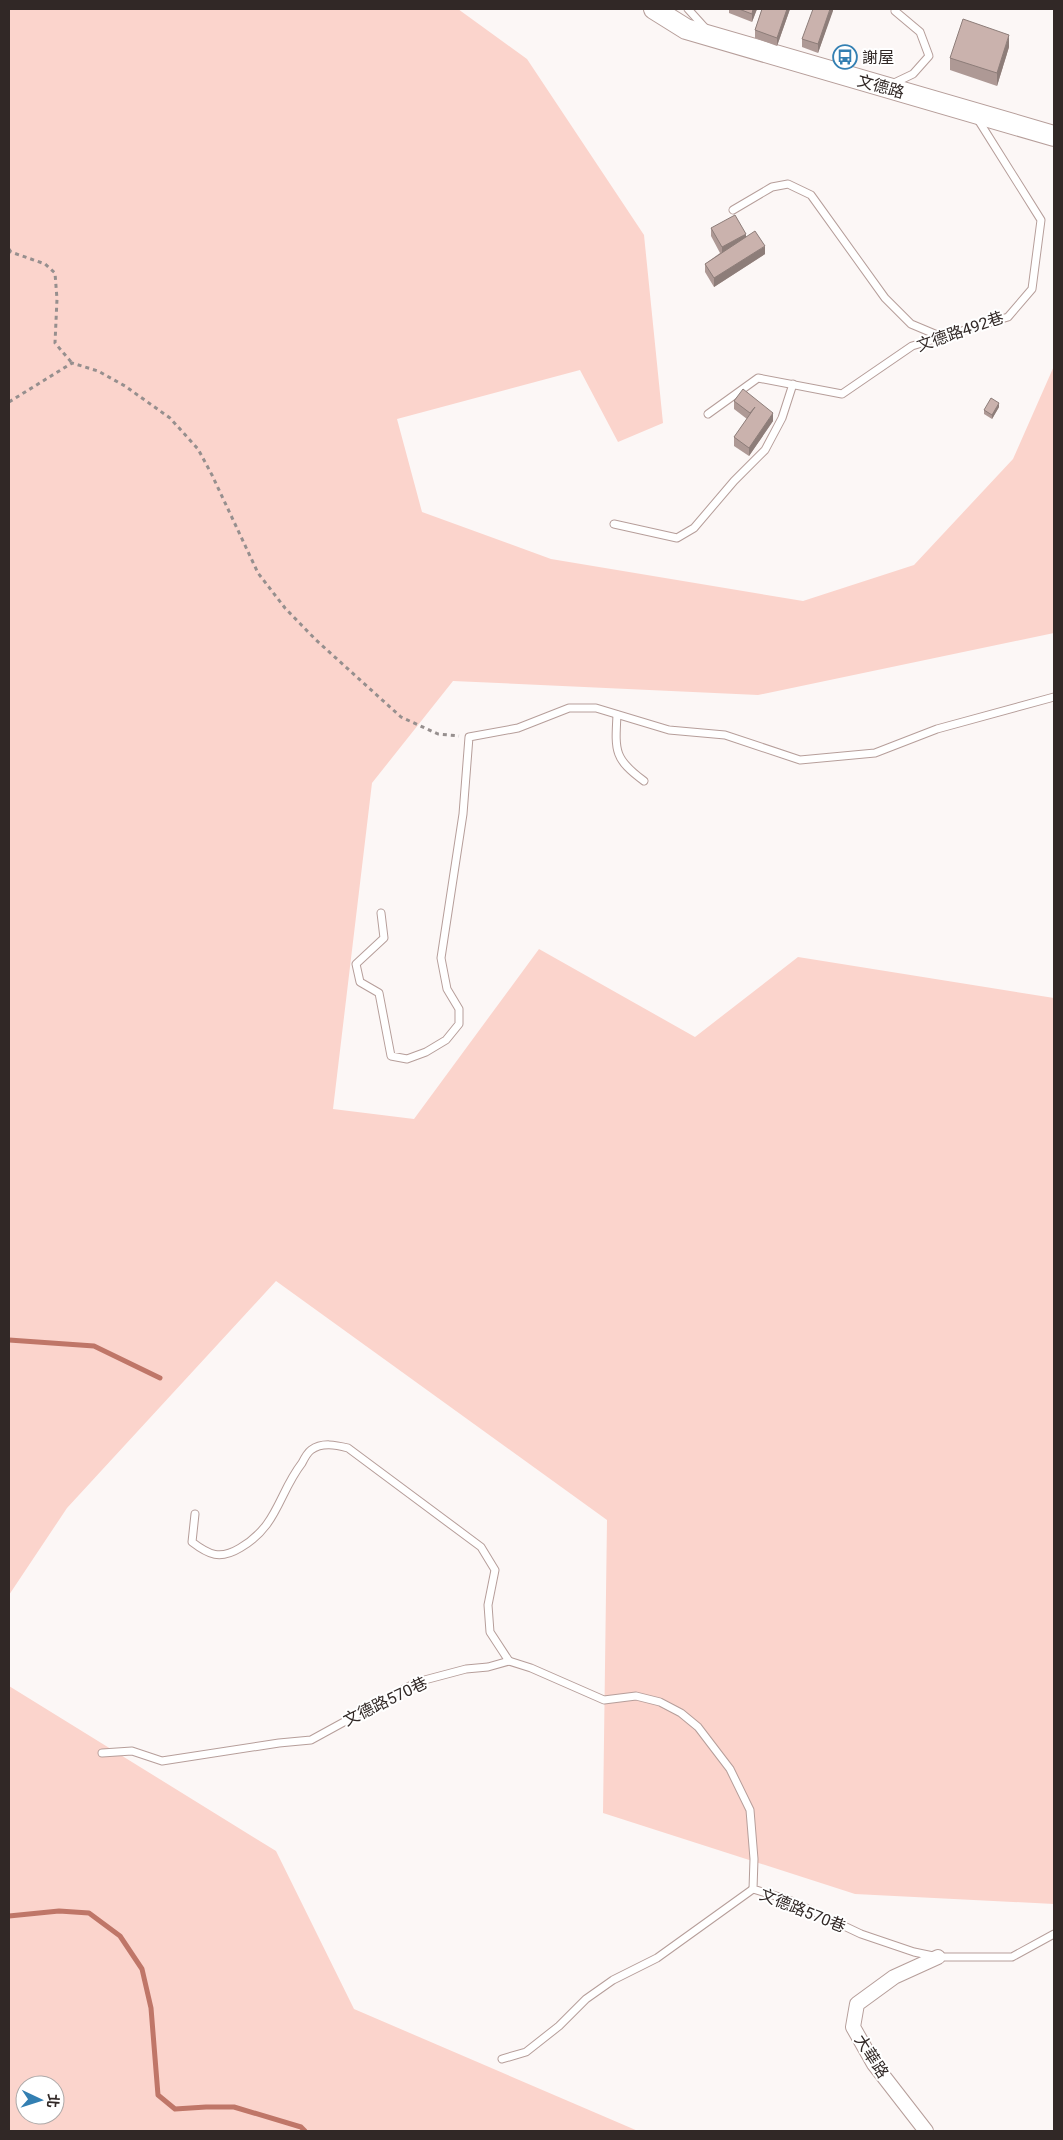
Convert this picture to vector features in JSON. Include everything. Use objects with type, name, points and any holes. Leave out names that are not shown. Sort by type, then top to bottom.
[{"type":"main road","name":"文德路","points":[[654,9],[686,29],[714,38],[1054,136]]},
{"type":"street","name":"大華路","points":[[926,2131],[874,2064],[853,2027],[857,2004],[894,1977],[938,1957]]},
{"type":"lane","points":[[688,9],[714,38]]},
{"type":"lane","points":[[885,88],[913,74],[929,56],[920,32],[895,11]]},
{"type":"lane","name":"文德路492巷","points":[[708,414],[758,378],[842,394],[912,346],[1008,316],[1032,289],[1041,220],[974,113]]},
{"type":"lane","points":[[733,210],[772,187],[788,184],[811,195],[886,298],[910,324],[943,337]]},
{"type":"lane","points":[[614,524],[677,538],[694,528],[734,481],[766,450],[782,418],[792,384]]},
{"type":"lane","points":[[381,913],[384,938],[356,964],[360,982],[379,993],[391,1056],[407,1059],[426,1052],[446,1040],[459,1024],[460,1009],[446,989],[441,958],[463,814],[469,737],[518,728],[569,708],[596,708],[669,730],[725,735],[800,760],[875,753],[937,728],[1054,697]]},
{"type":"lane","points":[[617,715],[615,739],[620,759],[628,769],[644,781]]},
{"type":"lane","points":[[194,1514],[192,1542],[211,1555],[230,1554],[251,1542],[271,1522],[296,1470],[311,1450],[330,1444],[348,1448],[481,1547],[495,1570],[488,1605],[490,1632],[509,1661]]},
{"type":"lane","name":"文德路570巷","points":[[102,1753],[132,1751],[162,1761],[311,1740],[417,1682],[509,1661],[531,1668],[604,1700],[636,1696],[660,1702],[681,1713],[698,1727],[730,1769],[750,1810],[754,1859],[752,1889],[789,1900],[861,1934],[914,1952],[938,1957],[1012,1958],[1054,1934]]},
{"type":"lane","points":[[502,2059],[526,2052],[559,2026],[593,1994],[613,1980],[657,1958],[752,1889]]},
{"type":"path","points":[[9,249],[11,252],[45,264],[55,273],[57,298],[55,343],[72,363],[98,371],[124,386],[170,418],[198,449],[258,573],[285,608],[316,640],[400,717],[438,734],[469,737]]},
{"type":"path","points":[[9,402],[72,363]]},
{"type":"shaded area","points":[[9,9],[458,9],[527,59],[644,235],[663,423],[618,442],[580,370],[397,419],[422,512],[551,559],[803,601],[914,565],[1013,459],[1054,366],[1054,633],[758,695],[453,681],[372,783],[333,1109],[414,1119],[539,949],[695,1037],[798,957],[1054,998],[1054,1904],[855,1894],[603,1813],[607,1520],[276,1281],[67,1508],[9,1595]]},
{"type":"shaded area","points":[[9,1686],[276,1851],[354,2009],[638,2131],[9,2131]]},
{"type":"building","points":[[739,9],[753,9],[752,14]]},
{"type":"building","points":[[762,9],[787,9],[777,38],[755,30]]},
{"type":"building","points":[[813,9],[830,9],[818,44],[802,39]]},
{"type":"building","points":[[963,19],[1009,35],[997,73],[950,58]]},
{"type":"building","points":[[735,215],[746,234],[722,247],[711,228]]},
{"type":"building","points":[[755,231],[765,246],[714,278],[705,264]]},
{"type":"building","points":[[743,389],[773,413],[749,448],[734,437],[755,407],[750,413],[734,401]]},
{"type":"building","points":[[991,398],[999,403],[992,415],[984,410]]},
{"type":"waterway","points":[[9,1340],[94,1346],[160,1378]]},
{"type":"waterway","points":[[9,1916],[59,1911],[89,1913],[120,1936],[142,1969],[151,2008],[158,2095],[175,2109],[234,2107],[301,2127],[305,2131]]},
{"type":"place","name":"謝屋","points":[[845,57]]}]
